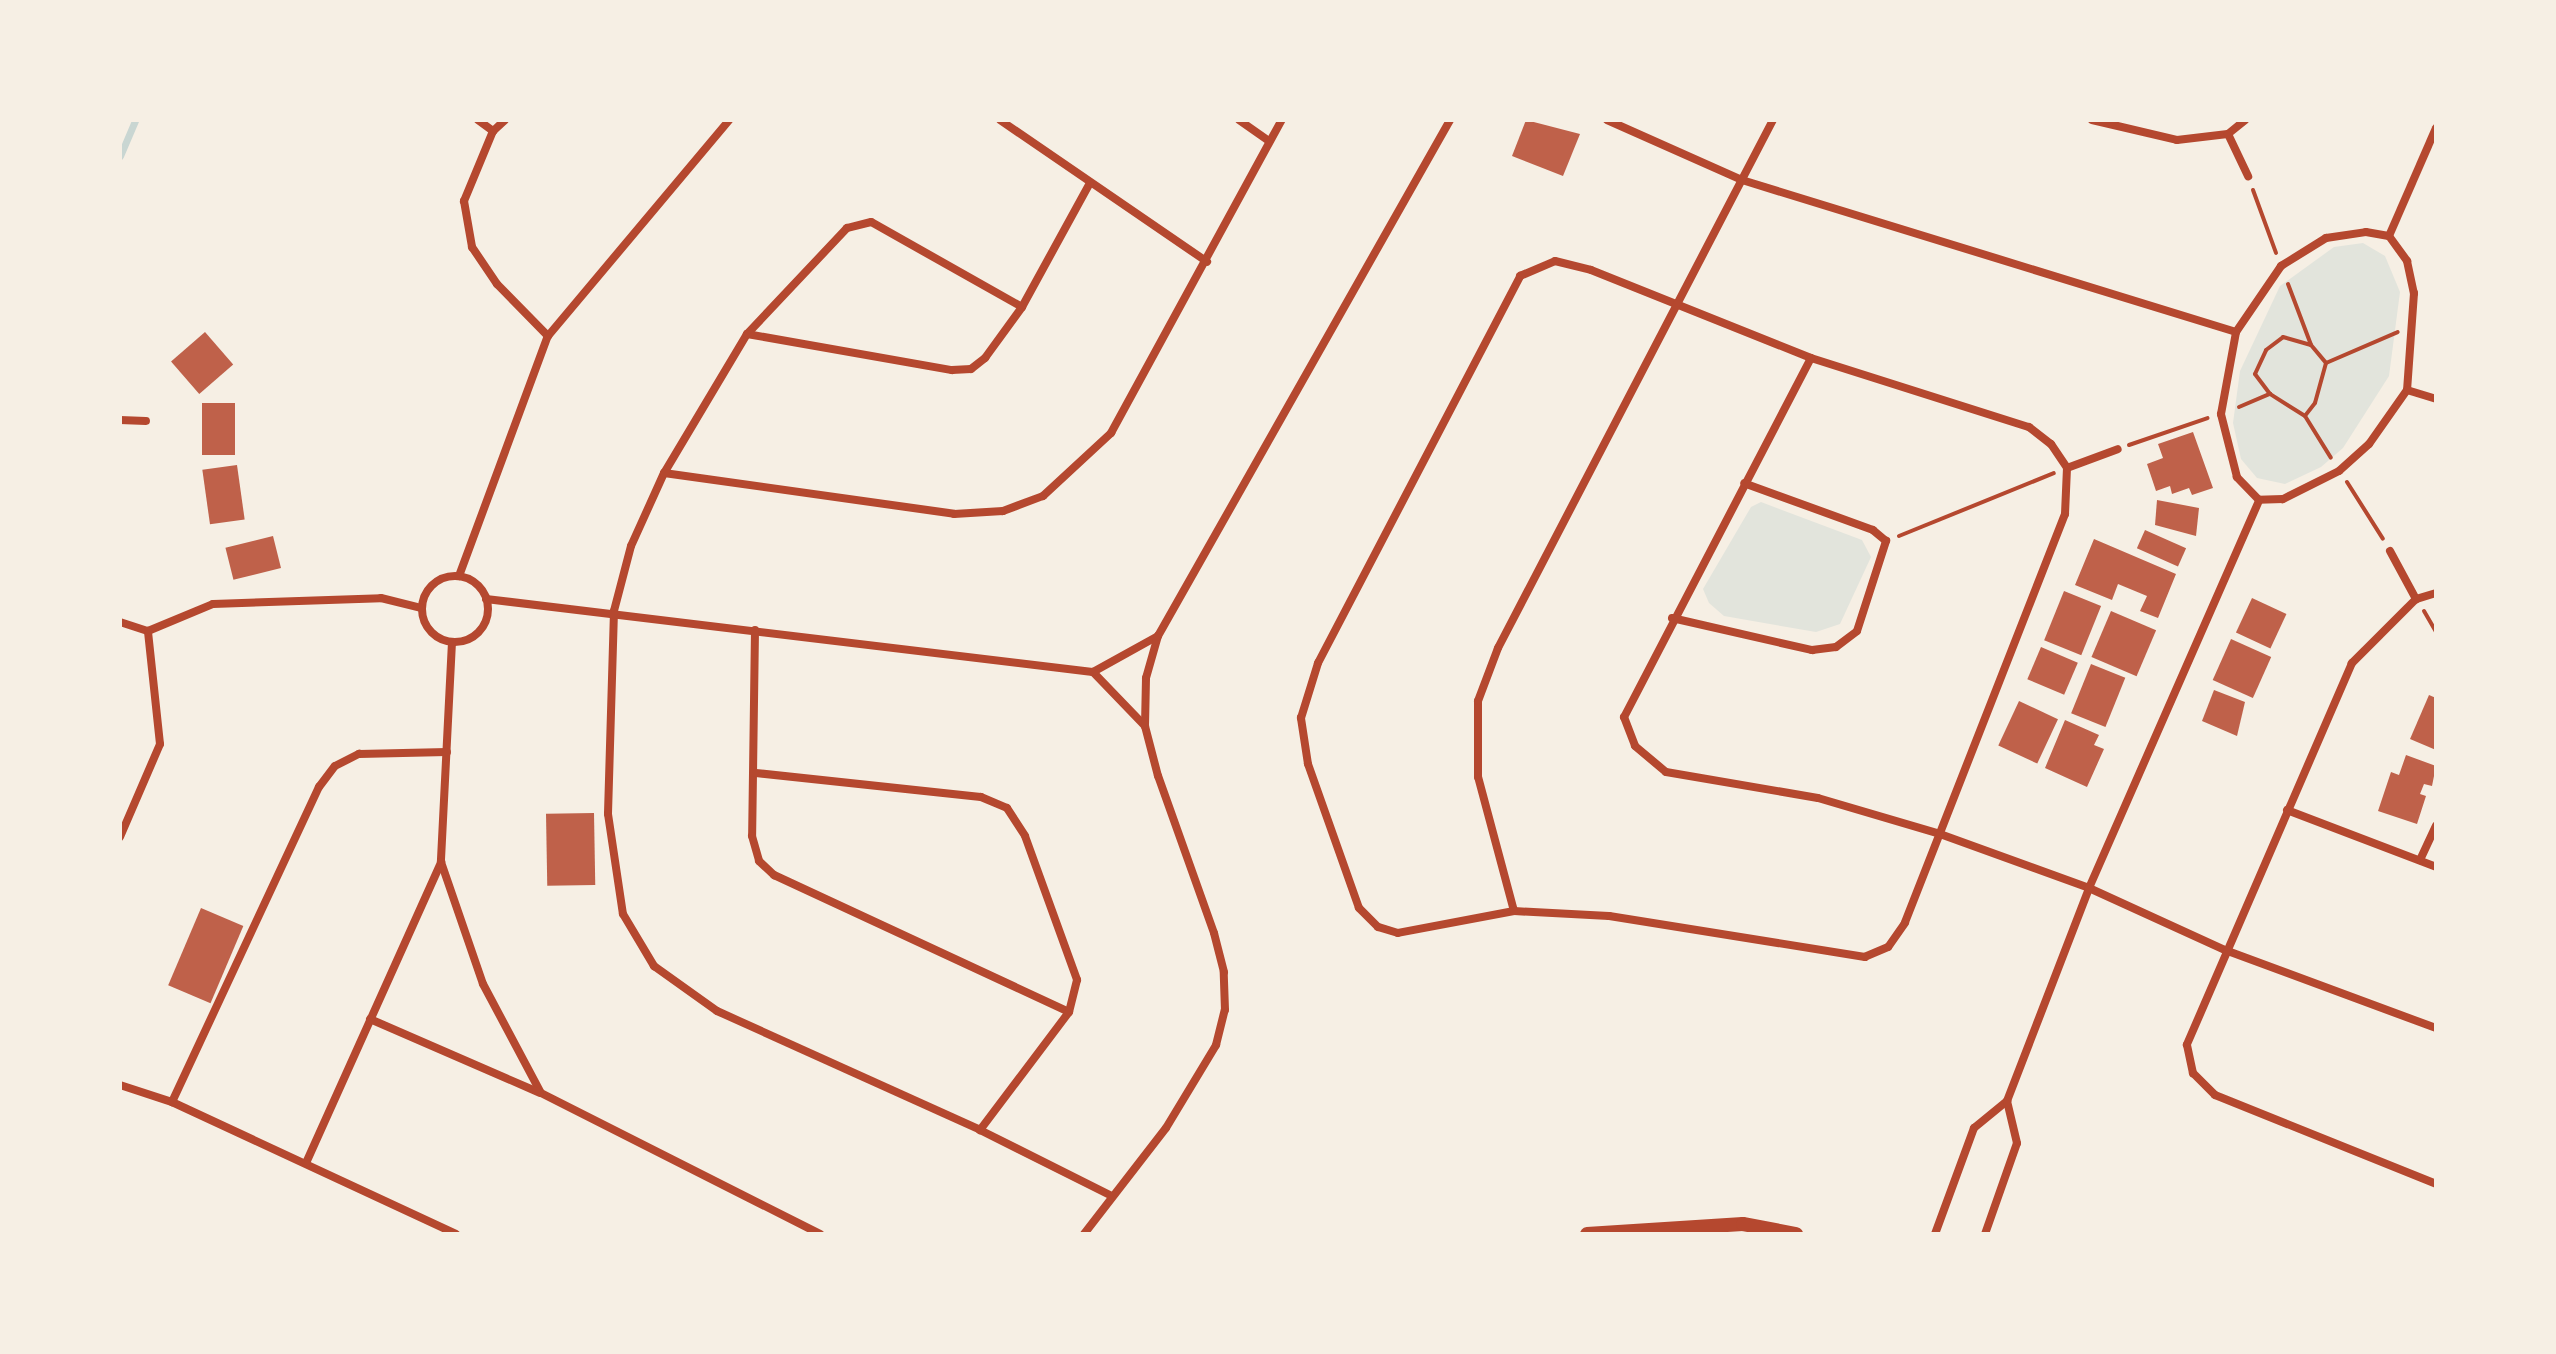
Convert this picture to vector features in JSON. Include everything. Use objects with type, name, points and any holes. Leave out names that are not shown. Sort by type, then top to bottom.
[{"type":"main road","points":[[1587,1234],[1743,1224],[1796,1234]]},
{"type":"street","points":[[478,120],[493,131]]},
{"type":"street","points":[[505,120],[493,131],[464,201],[472,247],[497,284],[548,336]]},
{"type":"street","points":[[459,576],[548,336],[729,120]]},
{"type":"street","points":[[1000,120],[1207,262]]},
{"type":"street","points":[[1239,120],[1269,141]]},
{"type":"street","points":[[664,473],[954,514],[1003,511],[1043,496],[1111,433],[1282,120]]},
{"type":"street","points":[[1084,1234],[1173,1116],[1216,1045],[1225,1010],[1224,972],[1214,933],[1158,776],[1145,726],[1146,678],[1158,636],[1450,120]]},
{"type":"street","points":[[1607,120],[1742,180],[2236,332]]},
{"type":"street","points":[[1514,911],[1478,777],[1478,701],[1498,648],[1773,120]]},
{"type":"street","points":[[2092,120],[2177,140],[2228,134],[2245,120]]},
{"type":"street","points":[[2389,236],[2436,128]]},
{"type":"street","points":[[2228,134],[2248,176]]},
{"type":"street","points":[[747,334],[962,370],[985,358],[1022,307],[1090,183]]},
{"type":"street","points":[[1022,307],[871,222],[847,228],[747,334],[664,473],[631,546],[614,611],[608,814],[623,914],[654,966],[717,1011],[980,1130],[1112,1196]]},
{"type":"street","points":[[2366,232],[2389,236],[2407,261],[2414,325],[2407,390],[2369,444],[2339,471],[2283,499],[2259,500],[2237,477],[2221,414],[2236,332],[2281,266],[2326,238],[2366,232]]},
{"type":"street","points":[[1555,261],[1675,303],[1811,358],[2029,427],[2051,444],[2067,468],[2065,514],[1905,923],[1888,947],[1865,957],[1609,916],[1514,911],[1398,933],[1378,927],[1359,908],[1308,764],[1301,718],[1318,663],[1520,276],[1555,261]]},
{"type":"street","points":[[1811,358],[1672,618],[1624,717],[1635,746],[1666,772],[1818,798],[1940,834],[2089,888],[2225,950],[2436,1028]]},
{"type":"street","points":[[2407,390],[2436,399]]},
{"type":"street","points":[[120,420],[146,421]]},
{"type":"street","points":[[2067,468],[2118,449]]},
{"type":"street","points":[[1672,618],[1812,650],[1836,647],[1857,631],[1886,541],[1873,530],[1744,483]]},
{"type":"street","points":[[1935,1234],[1974,1128],[2007,1101],[2089,888],[2259,500]]},
{"type":"street","points":[[2390,551],[2416,599]]},
{"type":"street","points":[[459,576],[476,583],[486,599],[481,630],[452,642],[433,635],[421,608],[437,580],[459,576]]},
{"type":"street","points":[[2436,593],[2416,599],[2352,663],[2225,950],[2187,1045],[2193,1073],[2215,1095],[2436,1184]]},
{"type":"street","points":[[120,622],[148,631],[213,604],[381,598],[421,608]]},
{"type":"street","points":[[486,599],[614,611],[1093,672],[1158,636]]},
{"type":"street","points":[[755,630],[756,773],[752,836],[759,861],[774,875],[1069,1012]]},
{"type":"street","points":[[120,837],[160,744],[148,631]]},
{"type":"street","points":[[306,1163],[441,862],[452,642]]},
{"type":"street","points":[[1093,672],[1145,726]]},
{"type":"street","points":[[172,1102],[319,787],[335,766],[359,754],[447,752]]},
{"type":"street","points":[[756,773],[981,797],[1007,808],[1025,836],[1077,980],[1069,1012],[980,1130]]},
{"type":"street","points":[[2287,810],[2436,867]]},
{"type":"street","points":[[2420,860],[2436,826]]},
{"type":"street","points":[[441,862],[483,984],[541,1093]]},
{"type":"street","points":[[370,1019],[541,1093],[820,1234]]},
{"type":"street","points":[[120,1085],[172,1102],[456,1234]]},
{"type":"street","points":[[1985,1234],[2017,1143],[2007,1101]]},
{"type":"path","points":[[2326,363],[2414,325]]},
{"type":"path","points":[[2283,337],[2311,345],[2326,363],[2315,403],[2305,416],[2270,394],[2255,374],[2266,350],[2283,337]]},
{"type":"path","points":[[2118,449],[2270,394]]},
{"type":"path","points":[[1886,541],[2067,468]]},
{"type":"path","points":[[2416,599],[2436,632]]},
{"type":"shaded area","points":[[2363,243],[2385,256],[2400,292],[2389,376],[2343,448],[2321,467],[2285,484],[2257,478],[2241,459],[2233,423],[2240,371],[2280,286],[2334,247]]},
{"type":"shaded area","points":[[1761,502],[1862,540],[1871,557],[1840,624],[1816,632],[1724,616],[1709,603],[1703,589],[1751,507]]},
{"type":"building","points":[[1526,120],[1580,134],[1563,176],[1512,156]]},
{"type":"building","points":[[205,332],[233,364],[199,394],[171,362]]},
{"type":"building","points":[[202,403],[235,403],[235,455],[202,455]]},
{"type":"building","points":[[2193,432],[2213,488],[2192,495],[2189,488],[2172,494],[2170,486],[2156,491],[2147,464],[2163,458],[2158,444]]},
{"type":"building","points":[[237,465],[245,519],[210,524],[202,470]]},
{"type":"building","points":[[2157,500],[2199,508],[2196,536],[2155,525]]},
{"type":"building","points":[[2145,530],[2186,548],[2178,567],[2137,548]]},
{"type":"building","points":[[273,536],[281,568],[233,580],[225,548]]},
{"type":"building","points":[[2094,539],[2176,574],[2158,618],[2140,611],[2147,596],[2118,584],[2112,600],[2075,585]]},
{"type":"building","points":[[2064,591],[2101,606],[2081,655],[2044,640]]},
{"type":"building","points":[[2252,598],[2286,614],[2270,648],[2236,632]]},
{"type":"building","points":[[2111,611],[2156,630],[2137,676],[2091,657]]},
{"type":"building","points":[[2231,639],[2271,657],[2253,698],[2213,680]]},
{"type":"building","points":[[2041,647],[2078,663],[2064,695],[2027,679]]},
{"type":"building","points":[[2091,664],[2125,678],[2105,727],[2071,713]]},
{"type":"building","points":[[2214,690],[2245,702],[2237,736],[2202,721]]},
{"type":"building","points":[[2429,695],[2436,698],[2436,750],[2410,739]]},
{"type":"building","points":[[2019,701],[2058,719],[2037,764],[1998,745]]},
{"type":"building","points":[[2065,720],[2099,735],[2094,745],[2104,749],[2087,787],[2045,768]]},
{"type":"building","points":[[2406,755],[2436,766],[2432,786],[2424,784],[2420,794],[2426,796],[2417,824],[2378,811],[2391,772],[2399,775]]},
{"type":"building","points":[[594,813],[595,885],[547,886],[546,814]]},
{"type":"building","points":[[201,908],[243,926],[211,1003],[168,985]]},
{"type":"waterway","points":[[120,156],[135,120]]}]
